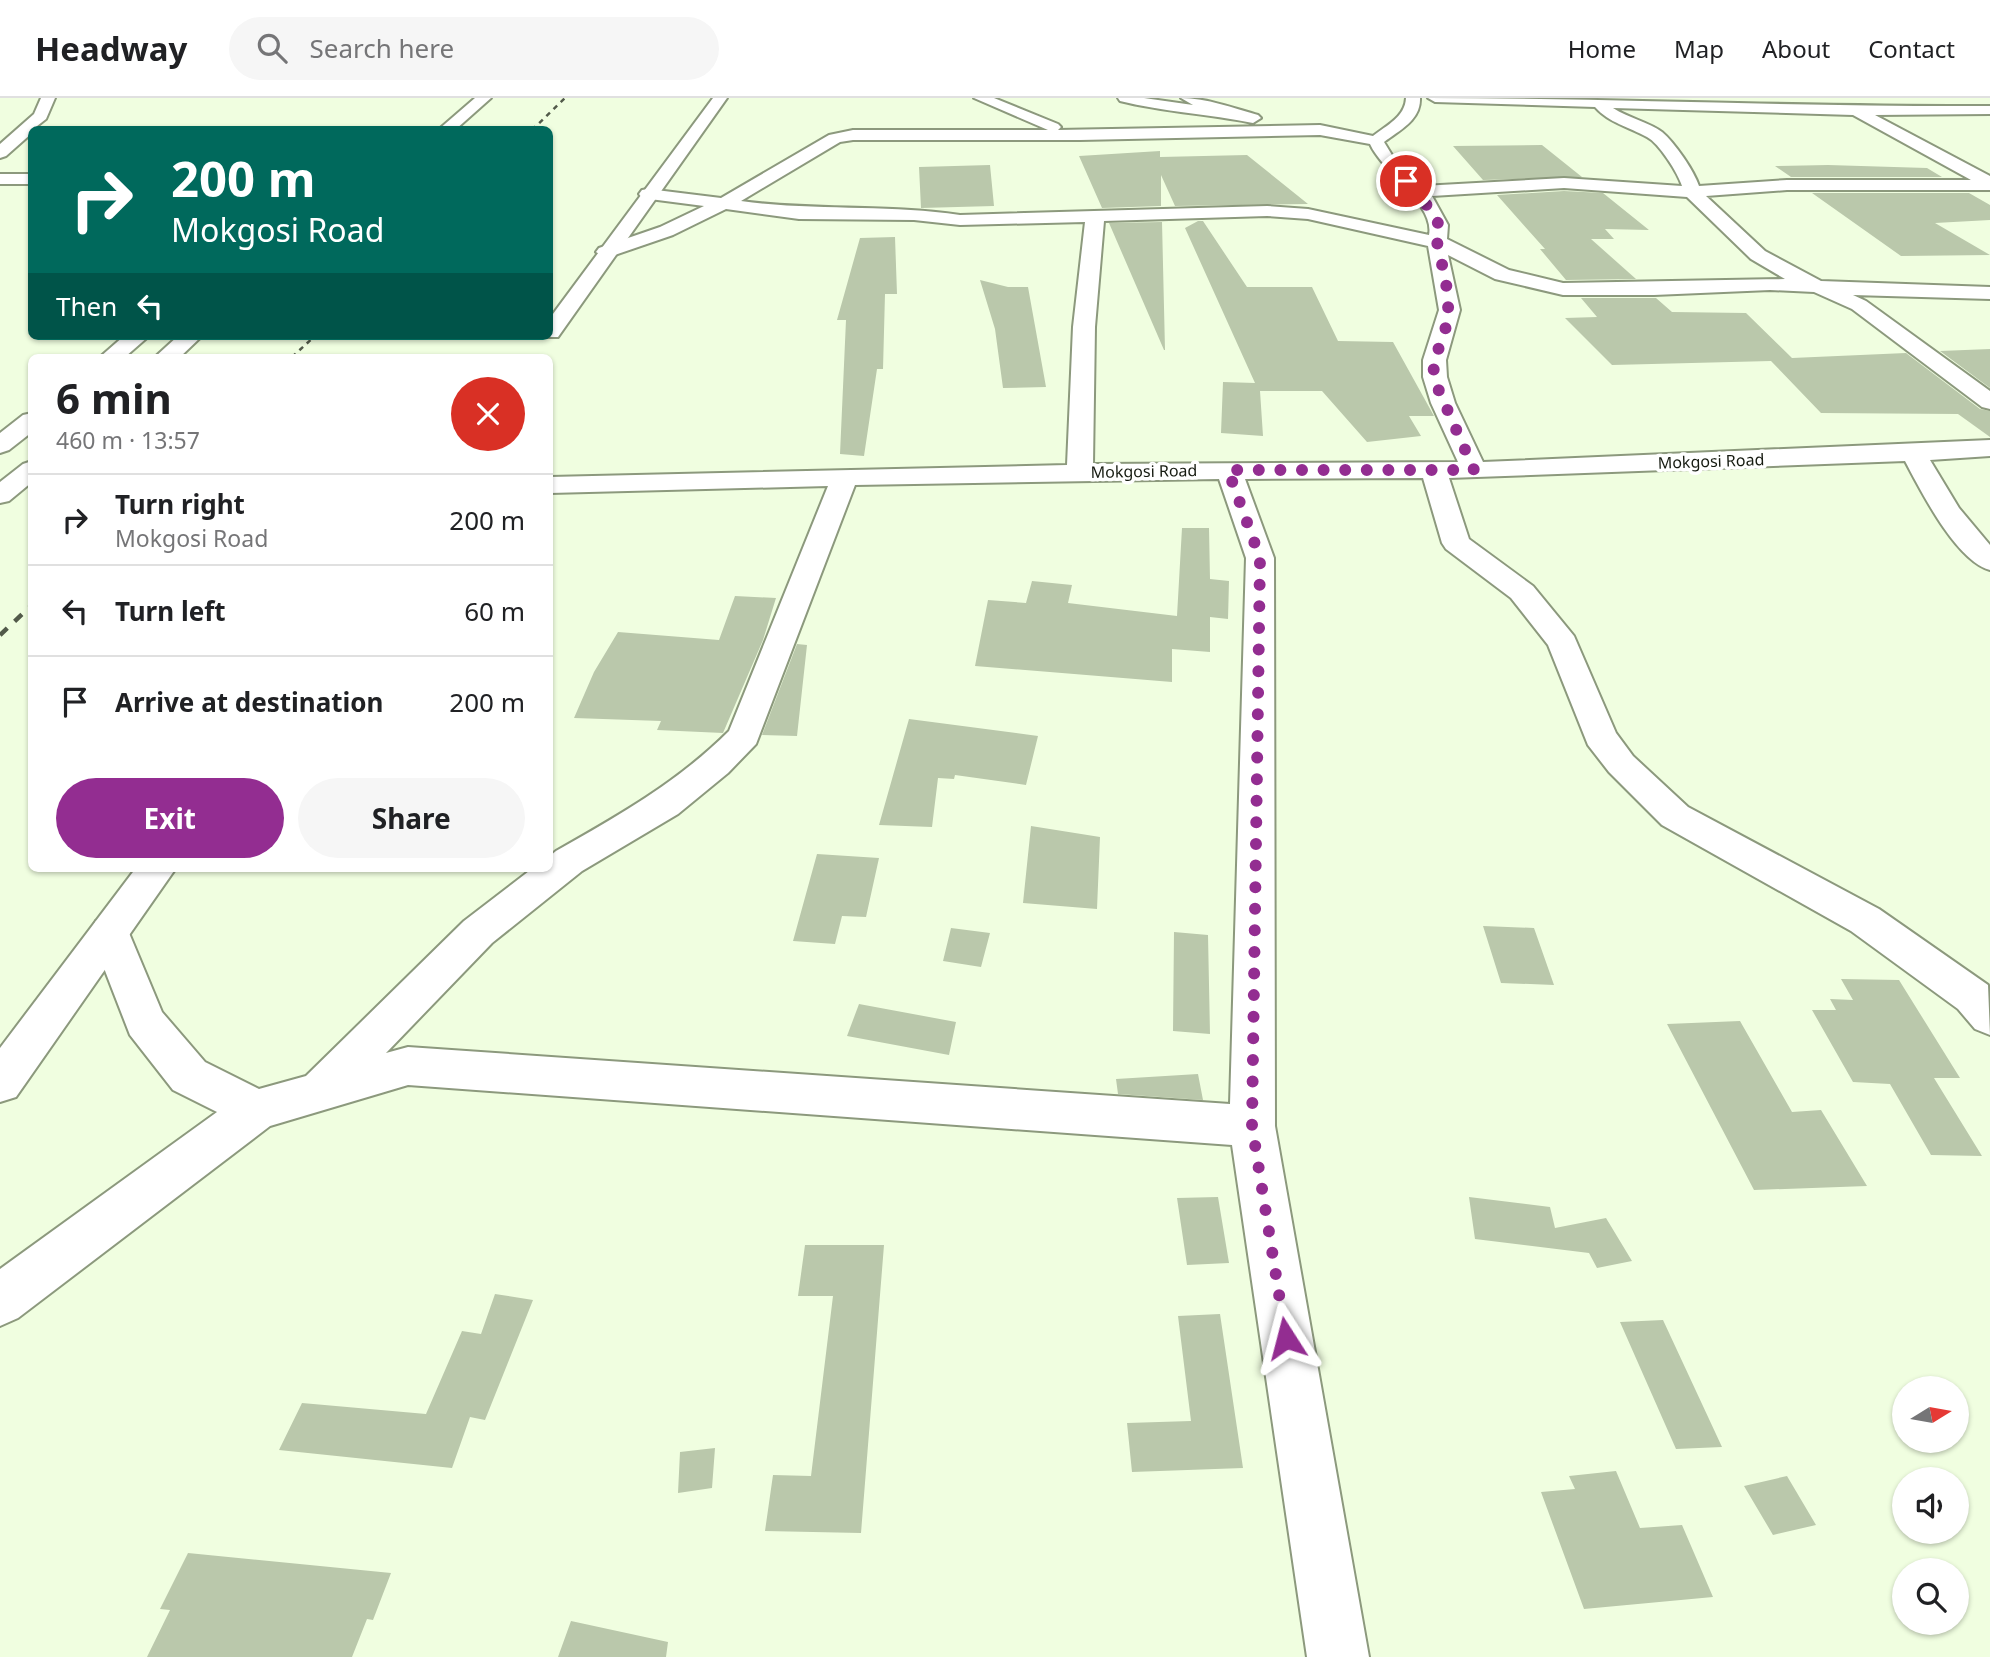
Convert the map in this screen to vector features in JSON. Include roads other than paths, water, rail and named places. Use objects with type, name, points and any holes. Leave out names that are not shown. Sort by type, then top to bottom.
[{"type":"street","points":[[30,126],[41,116],[48,98]]},
{"type":"street","points":[[450,126],[484,98]]},
{"type":"street","points":[[553,327],[720,98]]},
{"type":"street","points":[[981,98],[1023,116],[1080,135]]},
{"type":"street","points":[[1125,98],[1156,105],[1227,113],[1376,141],[1404,120],[1413,109],[1413,98]]},
{"type":"street","points":[[1188,98],[1227,113]]},
{"type":"street","points":[[1435,98],[1855,111],[1990,110]]},
{"type":"street","points":[[1833,98],[1990,184]]},
{"type":"street","points":[[1597,103],[1621,120],[1656,135],[1687,175],[1692,192],[1758,255],[1774,266],[1859,305],[1990,402]]},
{"type":"street","points":[[1012,136],[1023,116]]},
{"type":"street","points":[[0,153],[28,128]]},
{"type":"street","points":[[606,253],[656,236],[727,202],[835,138],[853,135],[1012,136],[1320,130]]},
{"type":"street","points":[[1376,141],[1380,152],[1417,192],[1440,227],[1437,242],[1446,282],[1449,318],[1433,365],[1436,384],[1474,470]]},
{"type":"street","points":[[0,179],[28,179]]},
{"type":"street","points":[[1417,192],[1564,183],[1692,192],[1787,185],[1990,184]]},
{"type":"street","points":[[648,194],[727,202],[777,211],[913,213],[960,220],[1267,211],[1308,214],[1437,242],[1502,275],[1563,289],[1815,285],[1937,293],[1990,293]]},
{"type":"street","points":[[1080,472],[1084,327],[1095,217]]},
{"type":"street","points":[[115,354],[133,340]]},
{"type":"street","points":[[170,354],[186,340]]},
{"type":"street","points":[[0,445],[28,423]]},
{"type":"street","name":"Mokgosi Road","points":[[553,485],[1080,472],[1474,470],[1990,448]]},
{"type":"street","points":[[1914,453],[1938,501],[1960,532],[1990,561]]},
{"type":"street","points":[[1228,470],[1260,558],[1252,1126],[1338,1657]]},
{"type":"street","points":[[1434,470],[1456,543],[1522,592],[1563,643],[1600,737],[1621,764],[1675,816],[1865,920],[1973,997],[1990,1017]]},
{"type":"street","points":[[0,495],[28,472]]},
{"type":"street","points":[[322,1089],[478,932],[569,861],[666,805],[716,765],[744,736],[845,477]]},
{"type":"street","points":[[0,1083],[154,872]]},
{"type":"street","points":[[110,932],[145,1022],[189,1076],[256,1110]]},
{"type":"street","points":[[0,1300],[256,1110],[408,1066],[1252,1126]]},
{"type":"railway","points":[[536,126],[565,98]]},
{"type":"railway","points":[[295,354],[311,340]]},
{"type":"railway","points":[[0,635],[28,609]]}]
